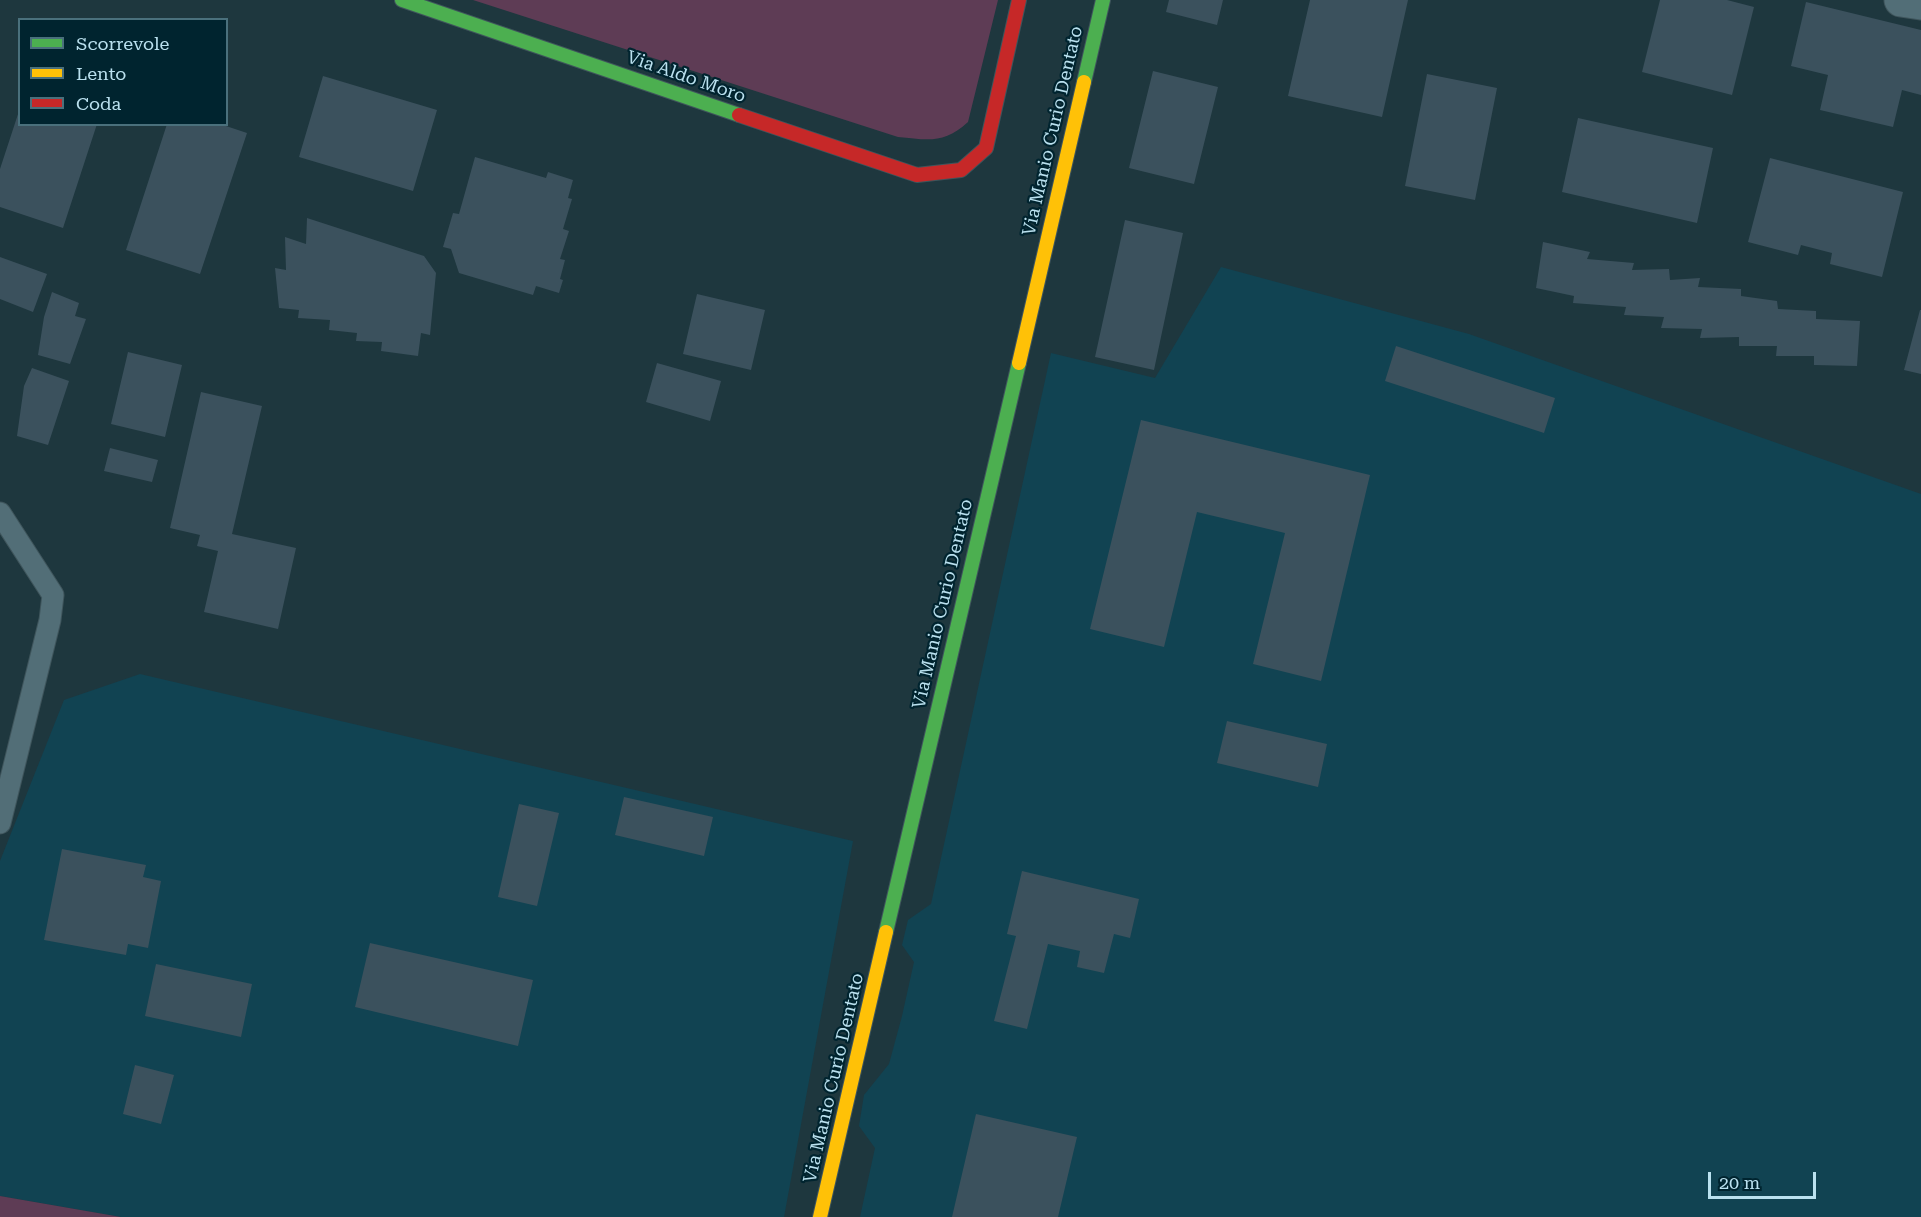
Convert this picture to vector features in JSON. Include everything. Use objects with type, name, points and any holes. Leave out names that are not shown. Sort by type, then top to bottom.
[{"type":"main road","name":"Via Aldo Moro","points":[[402,0],[917,175],[961,170],[986,148],[1019,0]]},
{"type":"main road","name":"Via Manio Curio Dentato","points":[[820,1217],[1103,0]]},
{"type":"street","points":[[1901,0],[1921,3]]},
{"type":"lane","points":[[0,513],[54,595],[50,620],[0,823]]},
{"type":"shaded area","points":[[473,0],[998,0],[968,122],[951,134],[936,139],[927,139],[898,137]]},
{"type":"shaded area","points":[[1221,267],[1469,334],[1921,494],[1921,1217],[860,1217],[875,1148],[859,1126],[864,1095],[889,1064],[902,1016],[914,962],[902,945],[908,920],[931,904],[1051,353],[1155,378]]},
{"type":"shaded area","points":[[140,674],[853,841],[784,1217],[121,1217],[0,1196],[0,861],[64,700]]},
{"type":"shaded area","points":[[0,1196],[121,1217],[0,1217]]},
{"type":"building","points":[[1169,0],[1223,0],[1217,25],[1166,12]]},
{"type":"building","points":[[1310,0],[1408,0],[1382,117],[1288,96]]},
{"type":"building","points":[[1660,0],[1727,0],[1754,7],[1732,95],[1642,72]]},
{"type":"building","points":[[1806,2],[1921,30],[1921,95],[1902,90],[1893,127],[1820,110],[1828,75],[1791,66]]},
{"type":"building","points":[[1153,71],[1218,87],[1194,184],[1129,168]]},
{"type":"building","points":[[1427,74],[1497,88],[1475,200],[1405,186]]},
{"type":"building","points":[[323,76],[437,110],[413,191],[299,157]]},
{"type":"building","points":[[18,114],[18,126],[96,126],[63,228],[0,207],[0,169]]},
{"type":"building","points":[[1578,118],[1713,148],[1697,223],[1562,192]]},
{"type":"building","points":[[166,126],[226,126],[247,133],[200,274],[126,250]]},
{"type":"building","points":[[475,157],[546,178],[548,172],[573,180],[568,198],[572,199],[563,229],[569,231],[560,259],[565,260],[559,293],[536,286],[533,295],[459,273],[451,249],[443,247],[453,213],[459,214]]},
{"type":"building","points":[[1770,158],[1903,192],[1882,277],[1830,264],[1832,253],[1801,245],[1798,255],[1748,242]]},
{"type":"building","points":[[307,218],[424,256],[436,273],[430,335],[421,333],[418,356],[381,351],[382,342],[356,341],[357,333],[329,330],[330,320],[298,318],[299,310],[279,308],[275,268],[286,270],[285,237],[306,244]]},
{"type":"building","points":[[1125,220],[1183,233],[1154,370],[1095,357]]},
{"type":"building","points":[[1543,242],[1590,252],[1587,259],[1634,263],[1632,270],[1669,269],[1670,280],[1700,278],[1698,287],[1741,289],[1741,296],[1777,301],[1778,309],[1816,311],[1816,319],[1860,321],[1857,366],[1814,365],[1814,356],[1776,356],[1777,346],[1739,346],[1739,337],[1700,338],[1702,329],[1661,328],[1664,317],[1624,315],[1626,307],[1573,303],[1574,296],[1536,288]]},
{"type":"building","points":[[0,257],[47,274],[33,312],[0,299]]},
{"type":"building","points":[[52,292],[79,303],[75,316],[86,319],[70,364],[38,355],[44,317]]},
{"type":"building","points":[[697,294],[765,310],[751,370],[683,354]]},
{"type":"building","points":[[1921,310],[1921,374],[1904,370]]},
{"type":"building","points":[[1396,346],[1555,398],[1544,433],[1385,381]]},
{"type":"building","points":[[128,352],[182,365],[165,437],[111,424]]},
{"type":"building","points":[[657,363],[721,381],[710,421],[646,402]]},
{"type":"building","points":[[32,368],[69,381],[48,445],[17,436],[24,386]]},
{"type":"building","points":[[201,392],[262,406],[232,534],[296,548],[278,629],[204,612],[218,551],[197,546],[200,535],[170,528]]},
{"type":"building","points":[[1141,420],[1370,475],[1321,681],[1253,664],[1285,533],[1197,512],[1164,647],[1090,629]]},
{"type":"building","points":[[110,448],[158,460],[152,482],[104,471]]},
{"type":"building","points":[[1227,721],[1327,744],[1318,787],[1217,763]]},
{"type":"building","points":[[624,797],[713,817],[704,856],[615,835]]},
{"type":"building","points":[[519,804],[559,813],[537,906],[498,897]]},
{"type":"building","points":[[62,849],[146,865],[143,877],[161,881],[148,948],[128,944],[126,955],[44,940]]},
{"type":"building","points":[[1022,871],[1139,899],[1130,938],[1114,934],[1104,973],[1077,967],[1080,951],[1048,944],[1027,1029],[994,1021],[1016,936],[1007,934]]},
{"type":"building","points":[[370,943],[533,980],[518,1046],[355,1007]]},
{"type":"building","points":[[156,964],[252,984],[241,1037],[145,1016]]},
{"type":"building","points":[[135,1065],[174,1075],[161,1124],[123,1114]]},
{"type":"building","points":[[976,1114],[1077,1137],[1058,1217],[952,1217]]},
{"type":"traffic: fast","points":[[402,0],[739,115]]},
{"type":"traffic: fast","points":[[1084,82],[1103,0]]},
{"type":"traffic: fast","points":[[886,932],[1019,363]]},
{"type":"traffic: slow","points":[[1019,363],[1084,82]]},
{"type":"traffic: slow","points":[[820,1217],[886,932]]},
{"type":"traffic: jam","points":[[739,115],[917,175],[961,170],[986,148],[1019,0]]}]
